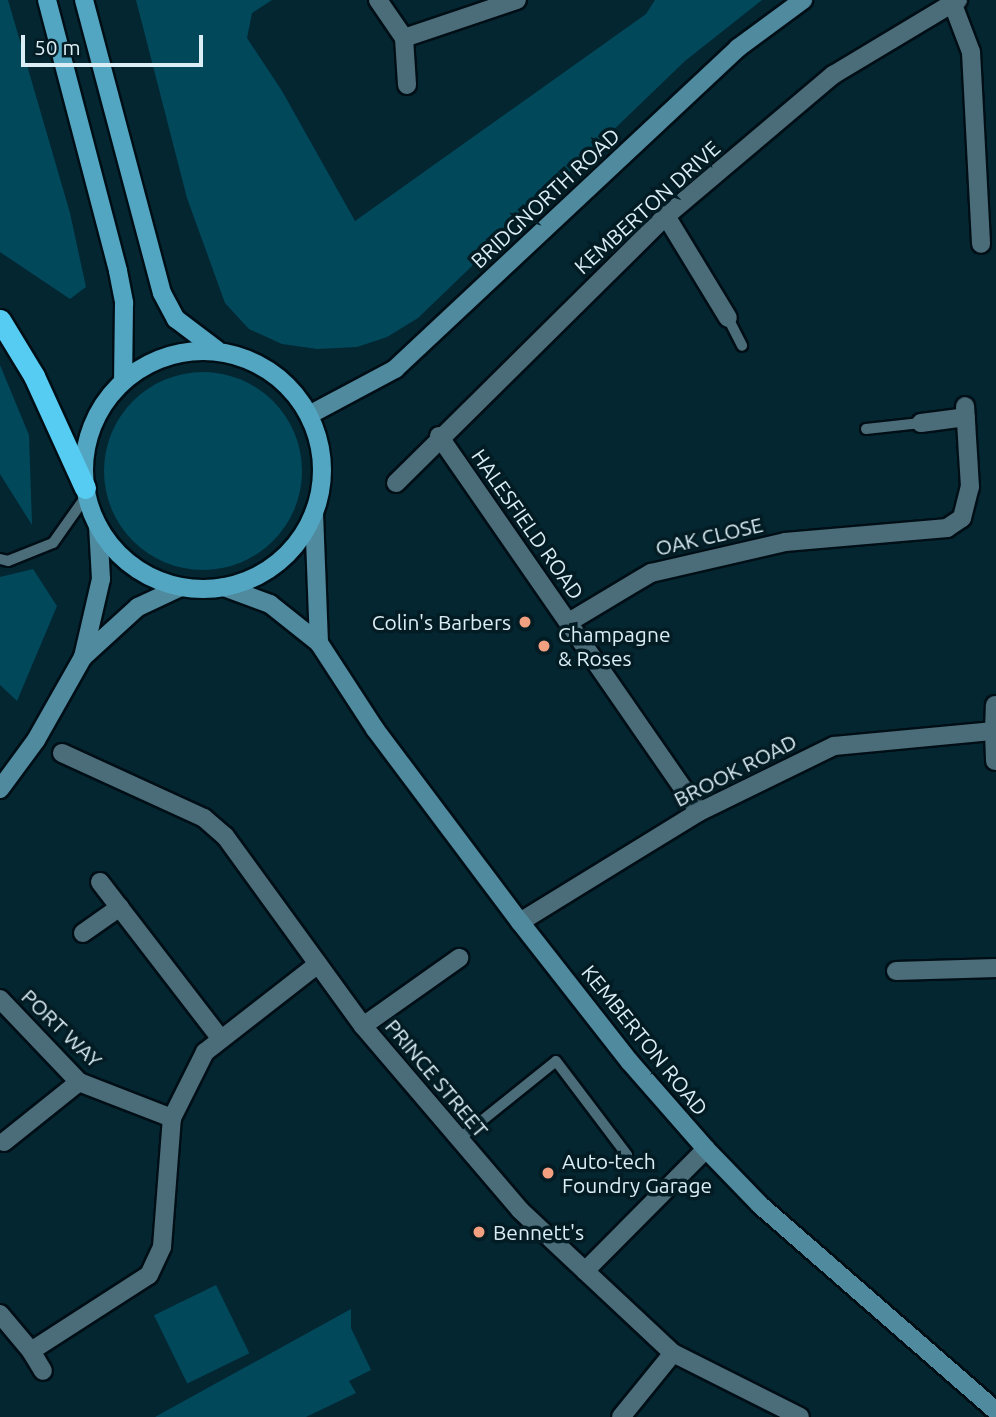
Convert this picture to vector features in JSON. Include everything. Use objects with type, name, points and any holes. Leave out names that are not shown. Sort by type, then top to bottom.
[{"type":"highway","points":[[0,320],[34,376],[86,491]]},
{"type":"main road","points":[[47,0],[118,271],[124,303],[123,382]]},
{"type":"main road","points":[[84,0],[162,293],[176,319],[220,352],[263,366],[281,380],[309,415],[320,447],[321,469],[314,513],[300,540],[279,562],[253,578],[224,587],[181,587],[147,575],[119,554],[98,526],[86,491],[85,459],[91,430],[104,404],[123,382],[168,355],[220,352]]},
{"type":"street","points":[[378,0],[404,38],[407,85]]},
{"type":"street","points":[[404,38],[517,0]]},
{"type":"street","name":"BRIDGNORTH ROAD","points":[[309,415],[395,369],[738,48],[803,0]]},
{"type":"street","points":[[955,1],[971,52],[981,244]]},
{"type":"street","name":"KEMBERTON DRIVE","points":[[396,483],[439,436],[666,216],[833,75],[955,1]]},
{"type":"street","points":[[666,216],[728,318]]},
{"type":"street","name":"OAK CLOSE","points":[[569,622],[651,573],[785,542],[947,528],[962,518],[970,486],[966,412],[921,423]]},
{"type":"street","name":"HALESFIELD ROAD","points":[[439,436],[699,812]]},
{"type":"street","points":[[314,513],[319,643]]},
{"type":"street","points":[[0,789],[36,740],[83,657],[101,579],[98,526]]},
{"type":"street","points":[[83,657],[138,607],[181,587]]},
{"type":"street","name":"KEMBERTON ROAD","points":[[224,587],[270,604],[319,643],[375,729],[520,922],[629,1062],[706,1149],[760,1205],[996,1410]]},
{"type":"street","points":[[995,705],[995,761]]},
{"type":"street","name":"BROOK ROAD","points":[[520,922],[699,812],[834,746],[994,731]]},
{"type":"street","name":"PRINCE STREET","points":[[62,753],[204,818],[225,836],[363,1026],[520,1210],[673,1353],[800,1417]]},
{"type":"street","points":[[100,882],[221,1039]]},
{"type":"street","points":[[83,933],[120,907]]},
{"type":"street","points":[[363,1026],[458,958]]},
{"type":"street","points":[[32,1352],[149,1275],[162,1247],[172,1118],[205,1052],[318,964]]},
{"type":"street","points":[[896,971],[996,968]]},
{"type":"street","name":"PORT WAY","points":[[0,999],[79,1082],[172,1118]]},
{"type":"street","points":[[4,1142],[79,1082]]},
{"type":"street","points":[[585,1271],[706,1149]]},
{"type":"street","points":[[0,1314],[32,1352],[43,1371]]},
{"type":"street","points":[[621,1417],[673,1353]]},
{"type":"lane","points":[[728,318],[743,346]]},
{"type":"lane","points":[[866,429],[921,423]]},
{"type":"lane","points":[[0,559],[8,561],[53,543],[86,491]]},
{"type":"lane","points":[[460,1139],[556,1061],[626,1155]]},
{"type":"shaded area","points":[[0,0],[8,0],[70,213],[86,287],[70,299],[0,252]]},
{"type":"shaded area","points":[[136,0],[272,0],[252,13],[247,38],[282,91],[355,221],[646,14],[655,0],[762,0],[685,61],[418,318],[387,337],[357,347],[317,349],[282,344],[249,329],[225,303],[187,198]]},
{"type":"shaded area","points":[[0,365],[29,435],[32,525],[0,474]]},
{"type":"shaded area","points":[[203,372],[241,379],[273,401],[295,433],[302,471],[295,509],[273,541],[241,563],[203,570],[165,563],[133,541],[111,509],[104,471],[111,433],[133,401],[165,379]]},
{"type":"shaded area","points":[[33,569],[57,606],[17,701],[0,685],[0,577]]},
{"type":"shaded area","points":[[216,1285],[249,1353],[187,1384],[154,1315]]},
{"type":"shaded area","points":[[351,1309],[351,1328],[371,1370],[349,1381],[356,1393],[306,1417],[155,1417]]},
{"type":"place","name":"Colin's Barbers","points":[[525,622]]},
{"type":"place","name":"Champagne & Roses","points":[[544,646]]},
{"type":"place","name":"Auto-tech Foundry Garage","points":[[548,1173]]},
{"type":"place","name":"Bennett's","points":[[479,1232]]}]
